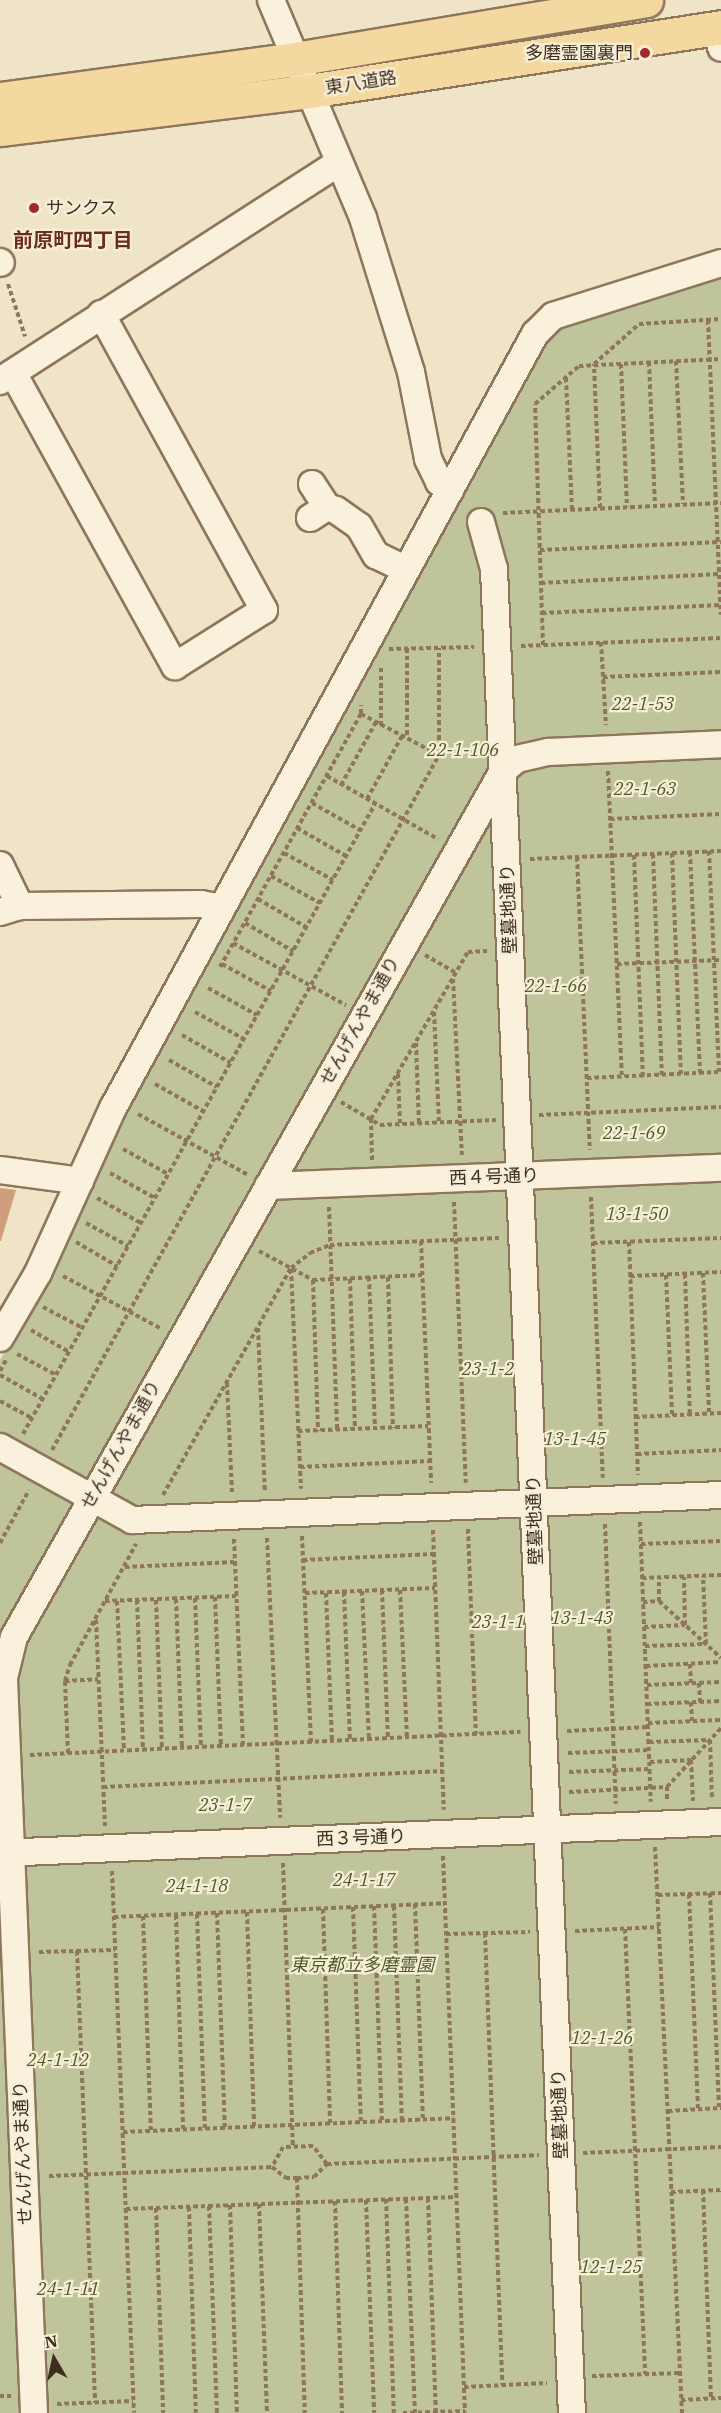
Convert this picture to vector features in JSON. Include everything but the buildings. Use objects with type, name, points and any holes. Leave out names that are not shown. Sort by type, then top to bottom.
[{"type":"main road","name":"東八道路","points":[[0,99],[295,59],[646,0]]},
{"type":"main road","name":"東八道路","points":[[0,129],[309,91],[720,34]]},
{"type":"street","points":[[271,0],[337,164],[363,218],[411,372],[428,459],[439,482],[450,490]]},
{"type":"street","points":[[102,314],[264,610],[175,666],[15,371],[102,314],[337,164]]},
{"type":"street","points":[[5,1345],[38,1273],[88,1190],[113,1108],[405,569],[544,321],[721,263]]},
{"type":"street","points":[[312,484],[318,512],[359,526],[376,555],[405,569]]},
{"type":"street","name":"壁墓地通り","points":[[481,522],[494,569],[572,2413]]},
{"type":"street","name":"せんげんやま通り","points":[[41,2409],[24,2178],[5,1853],[6,1663],[14,1636],[92,1497],[261,1182],[503,771],[531,754],[607,741],[721,744]]},
{"type":"street","points":[[0,865],[10,909],[201,904],[221,908]]},
{"type":"street","name":"西４号通り","points":[[261,1182],[373,1182],[521,1176],[591,1181],[721,1168]]},
{"type":"street","points":[[0,1170],[88,1190]]},
{"type":"street","points":[[6,1451],[132,1520],[721,1495]]},
{"type":"street","name":"西３号通り","points":[[5,1853],[548,1829],[717,1814]]},
{"type":"path","points":[[0,262],[15,371]]},
{"type":"path","points":[[593,366],[639,324],[721,319]]},
{"type":"path","points":[[708,320],[718,503],[721,615]]},
{"type":"path","points":[[543,645],[535,404],[579,366],[721,358]]},
{"type":"path","points":[[676,361],[683,504]]},
{"type":"path","points":[[649,362],[655,506]]},
{"type":"path","points":[[621,364],[627,507]]},
{"type":"path","points":[[593,366],[600,508]]},
{"type":"path","points":[[566,377],[572,510]]},
{"type":"path","points":[[481,522],[501,513],[718,503]]},
{"type":"path","points":[[540,550],[719,542]]},
{"type":"path","points":[[541,582],[720,574]]},
{"type":"path","points":[[542,613],[721,605]]},
{"type":"path","points":[[381,649],[721,638]]},
{"type":"path","points":[[601,642],[622,1077]]},
{"type":"path","points":[[367,799],[405,737],[407,648]]},
{"type":"path","points":[[0,1543],[439,755],[439,648]]},
{"type":"path","points":[[381,660],[381,725]]},
{"type":"path","points":[[603,677],[721,672]]},
{"type":"path","points":[[361,714],[439,755]]},
{"type":"path","points":[[341,784],[376,722]]},
{"type":"path","points":[[327,776],[442,841]]},
{"type":"path","points":[[312,803],[360,830]]},
{"type":"path","points":[[6,1451],[32,1419],[375,804]]},
{"type":"path","points":[[610,819],[721,814]]},
{"type":"path","points":[[297,828],[346,856]]},
{"type":"path","points":[[587,1078],[720,1072],[709,851]]},
{"type":"path","points":[[507,860],[721,851]]},
{"type":"path","points":[[690,852],[700,1073]]},
{"type":"path","points":[[284,853],[333,880]]},
{"type":"path","points":[[672,853],[681,1074]]},
{"type":"path","points":[[653,854],[662,1075]]},
{"type":"path","points":[[634,855],[643,1076]]},
{"type":"path","points":[[577,857],[617,1811]]},
{"type":"path","points":[[271,876],[320,903]]},
{"type":"path","points":[[258,899],[306,927]]},
{"type":"path","points":[[245,923],[293,951]]},
{"type":"path","points":[[233,943],[350,1008]]},
{"type":"path","points":[[373,1182],[371,1119],[456,972],[468,952],[510,950]]},
{"type":"path","points":[[420,951],[456,972]]},
{"type":"path","points":[[617,964],[721,960]]},
{"type":"path","points":[[222,964],[271,991]]},
{"type":"path","points":[[453,978],[462,1164]]},
{"type":"path","points":[[208,988],[257,1015]]},
{"type":"path","points":[[434,1011],[439,1122]]},
{"type":"path","points":[[195,1012],[244,1040]]},
{"type":"path","points":[[182,1035],[231,1063]]},
{"type":"path","points":[[416,1041],[419,1123]]},
{"type":"path","points":[[169,1060],[217,1087]]},
{"type":"path","points":[[398,1073],[400,1124]]},
{"type":"path","points":[[155,1084],[203,1111]]},
{"type":"path","points":[[336,1098],[380,1125],[504,1120]]},
{"type":"path","points":[[532,1116],[721,1107]]},
{"type":"path","points":[[138,1114],[261,1182]]},
{"type":"path","points":[[123,1149],[168,1174]]},
{"type":"path","points":[[110,1173],[155,1198]]},
{"type":"path","points":[[88,1190],[141,1223]]},
{"type":"path","points":[[463,1195],[454,1196],[476,1734]]},
{"type":"path","points":[[328,1200],[337,1430]]},
{"type":"path","points":[[83,1221],[128,1246]]},
{"type":"path","points":[[68,1753],[65,1681],[96,1618],[150,1519],[291,1268],[310,1253],[330,1245],[508,1238]]},
{"type":"path","points":[[593,1244],[721,1238]]},
{"type":"path","points":[[73,1240],[117,1266]]},
{"type":"path","points":[[629,1242],[651,1810]]},
{"type":"path","points":[[253,1247],[313,1280],[422,1275]]},
{"type":"path","points":[[55,1272],[168,1332]]},
{"type":"path","points":[[630,1276],[721,1272]]},
{"type":"path","points":[[703,1273],[709,1413]]},
{"type":"path","points":[[685,1274],[690,1414]]},
{"type":"path","points":[[666,1275],[672,1415]]},
{"type":"path","points":[[369,1277],[375,1428]]},
{"type":"path","points":[[388,1277],[393,1428]]},
{"type":"path","points":[[350,1279],[356,1429]]},
{"type":"path","points":[[313,1280],[318,1431]]},
{"type":"path","points":[[38,1304],[82,1328]]},
{"type":"path","points":[[25,1327],[69,1352]]},
{"type":"path","points":[[258,1328],[280,1828]]},
{"type":"path","points":[[5,1345],[56,1376]]},
{"type":"path","points":[[0,1375],[43,1399]]},
{"type":"path","points":[[227,1383],[243,1745]]},
{"type":"path","points":[[0,1401],[32,1419]]},
{"type":"path","points":[[635,1417],[721,1413]]},
{"type":"path","points":[[298,1431],[428,1426]]},
{"type":"path","points":[[637,1454],[721,1450]]},
{"type":"path","points":[[300,1467],[430,1461]]},
{"type":"path","points":[[641,1544],[721,1540]]},
{"type":"path","points":[[303,1560],[434,1554]]},
{"type":"path","points":[[124,1567],[235,1562]]},
{"type":"path","points":[[642,1578],[721,1575]]},
{"type":"path","points":[[703,1576],[706,1644]]},
{"type":"path","points":[[659,1577],[659,1601]]},
{"type":"path","points":[[684,1577],[686,1625]]},
{"type":"path","points":[[305,1593],[435,1588]]},
{"type":"path","points":[[382,1590],[388,1738]]},
{"type":"path","points":[[400,1590],[407,1738]]},
{"type":"path","points":[[362,1591],[369,1739]]},
{"type":"path","points":[[344,1592],[350,1740]]},
{"type":"path","points":[[326,1593],[332,1741]]},
{"type":"path","points":[[105,1602],[236,1596]]},
{"type":"path","points":[[214,1597],[221,1746]]},
{"type":"path","points":[[195,1598],[201,1747]]},
{"type":"path","points":[[176,1599],[182,1748]]},
{"type":"path","points":[[137,1600],[143,1750]]},
{"type":"path","points":[[156,1600],[162,1749]]},
{"type":"path","points":[[117,1601],[124,1751]]},
{"type":"path","points":[[643,1602],[659,1601],[721,1658]]},
{"type":"path","points":[[96,1618],[105,1836]]},
{"type":"path","points":[[644,1627],[686,1625]]},
{"type":"path","points":[[645,1646],[706,1644]]},
{"type":"path","points":[[646,1666],[721,1662]]},
{"type":"path","points":[[690,1664],[691,1683]]},
{"type":"path","points":[[65,1681],[98,1679]]},
{"type":"path","points":[[646,1685],[721,1682]]},
{"type":"path","points":[[699,1683],[700,1702]]},
{"type":"path","points":[[647,1704],[721,1701]]},
{"type":"path","points":[[691,1702],[692,1721]]},
{"type":"path","points":[[561,1731],[721,1720]]},
{"type":"path","points":[[667,1809],[667,1787],[721,1728]]},
{"type":"path","points":[[23,1755],[530,1732]]},
{"type":"path","points":[[649,1742],[710,1740]]},
{"type":"path","points":[[710,1740],[717,1814]]},
{"type":"path","points":[[562,1753],[649,1750]]},
{"type":"path","points":[[650,1762],[691,1760]]},
{"type":"path","points":[[691,1760],[694,1808]]},
{"type":"path","points":[[562,1773],[650,1769]]},
{"type":"path","points":[[103,1786],[443,1771]]},
{"type":"path","points":[[563,1792],[667,1787]]},
{"type":"path","points":[[655,1840],[682,2413]]},
{"type":"path","points":[[403,2413],[465,2412],[443,1846]]},
{"type":"path","points":[[282,1853],[293,2147]]},
{"type":"path","points":[[112,1865],[134,2413]]},
{"type":"path","points":[[668,2111],[720,2108],[710,1893]]},
{"type":"path","points":[[658,1895],[721,1893]]},
{"type":"path","points":[[689,1894],[698,2109]]},
{"type":"path","points":[[114,1917],[445,1903]]},
{"type":"path","points":[[415,1904],[423,2120]]},
{"type":"path","points":[[374,1906],[382,2121]]},
{"type":"path","points":[[394,1906],[402,2120]]},
{"type":"path","points":[[353,1907],[361,2122]]},
{"type":"path","points":[[323,1909],[330,2123]]},
{"type":"path","points":[[247,1912],[254,2126]]},
{"type":"path","points":[[217,1913],[225,2128]]},
{"type":"path","points":[[197,1914],[205,2128]]},
{"type":"path","points":[[176,1915],[183,2129]]},
{"type":"path","points":[[143,1916],[151,2131]]},
{"type":"path","points":[[568,1931],[659,1927]]},
{"type":"path","points":[[625,1929],[645,2374]]},
{"type":"path","points":[[446,1934],[537,1931]]},
{"type":"path","points":[[485,1933],[502,2385]]},
{"type":"path","points":[[33,1953],[115,1950]]},
{"type":"path","points":[[77,1951],[95,2403]]},
{"type":"path","points":[[123,2132],[453,2118]]},
{"type":"path","points":[[272,2167],[283,2147],[313,2146],[327,2164]]},
{"type":"path","points":[[24,2178],[272,2167],[286,2178],[297,2178],[314,2177],[327,2164],[721,2146]]},
{"type":"path","points":[[297,2178],[305,2413]]},
{"type":"path","points":[[704,2190],[711,2399]]},
{"type":"path","points":[[671,2192],[721,2190]]},
{"type":"path","points":[[126,2209],[456,2197]]},
{"type":"path","points":[[428,2198],[436,2412]]},
{"type":"path","points":[[386,2199],[394,2413]]},
{"type":"path","points":[[406,2199],[415,2413]]},
{"type":"path","points":[[366,2200],[374,2413]]},
{"type":"path","points":[[335,2201],[342,2413]]},
{"type":"path","points":[[259,2204],[267,2413]]},
{"type":"path","points":[[230,2205],[237,2413]]},
{"type":"path","points":[[209,2206],[217,2413]]},
{"type":"path","points":[[189,2207],[196,2413]]},
{"type":"path","points":[[156,2208],[163,2413]]},
{"type":"path","points":[[586,2385],[586,2376],[680,2373]]},
{"type":"path","points":[[464,2387],[557,2382]]},
{"type":"path","points":[[681,2400],[721,2398]]},
{"type":"path","points":[[41,2409],[133,2401]]},
{"type":"green space","name":"東京都立多磨霊園","points":[[721,273],[721,2413],[0,2413],[0,1360],[95,1185],[120,1115],[546,334],[558,324]]},
{"type":"place","name":"多磨霊園裏門","points":[[645,53]]},
{"type":"place","name":"サンクス","points":[[34,208]]},
{"type":"district","name":"前原町四丁目","points":[[73,239]]},
{"type":"park label","name":"22-1-53","points":[[643,704]]},
{"type":"park label","name":"22-1-106","points":[[463,750]]},
{"type":"park label","name":"22-1-63","points":[[645,789]]},
{"type":"park label","name":"22-1-66","points":[[556,986]]},
{"type":"park label","name":"22-1-69","points":[[634,1133]]},
{"type":"park label","name":"13-1-50","points":[[637,1214]]},
{"type":"park label","name":"23-1-2","points":[[488,1369]]},
{"type":"park label","name":"13-1-45","points":[[575,1439]]},
{"type":"park label","name":"13-1-43","points":[[582,1618]]},
{"type":"park label","name":"23-1-1","points":[[498,1622]]},
{"type":"park label","name":"23-1-7","points":[[225,1805]]},
{"type":"park label","name":"24-1-17","points":[[364,1880]]},
{"type":"park label","name":"24-1-18","points":[[197,1886]]},
{"type":"park label","name":"12-1-26","points":[[602,2038]]},
{"type":"park label","name":"24-1-12","points":[[58,2060]]},
{"type":"park label","name":"12-1-25","points":[[611,2267]]},
{"type":"park label","name":"24-1-11","points":[[68,2289]]}]
